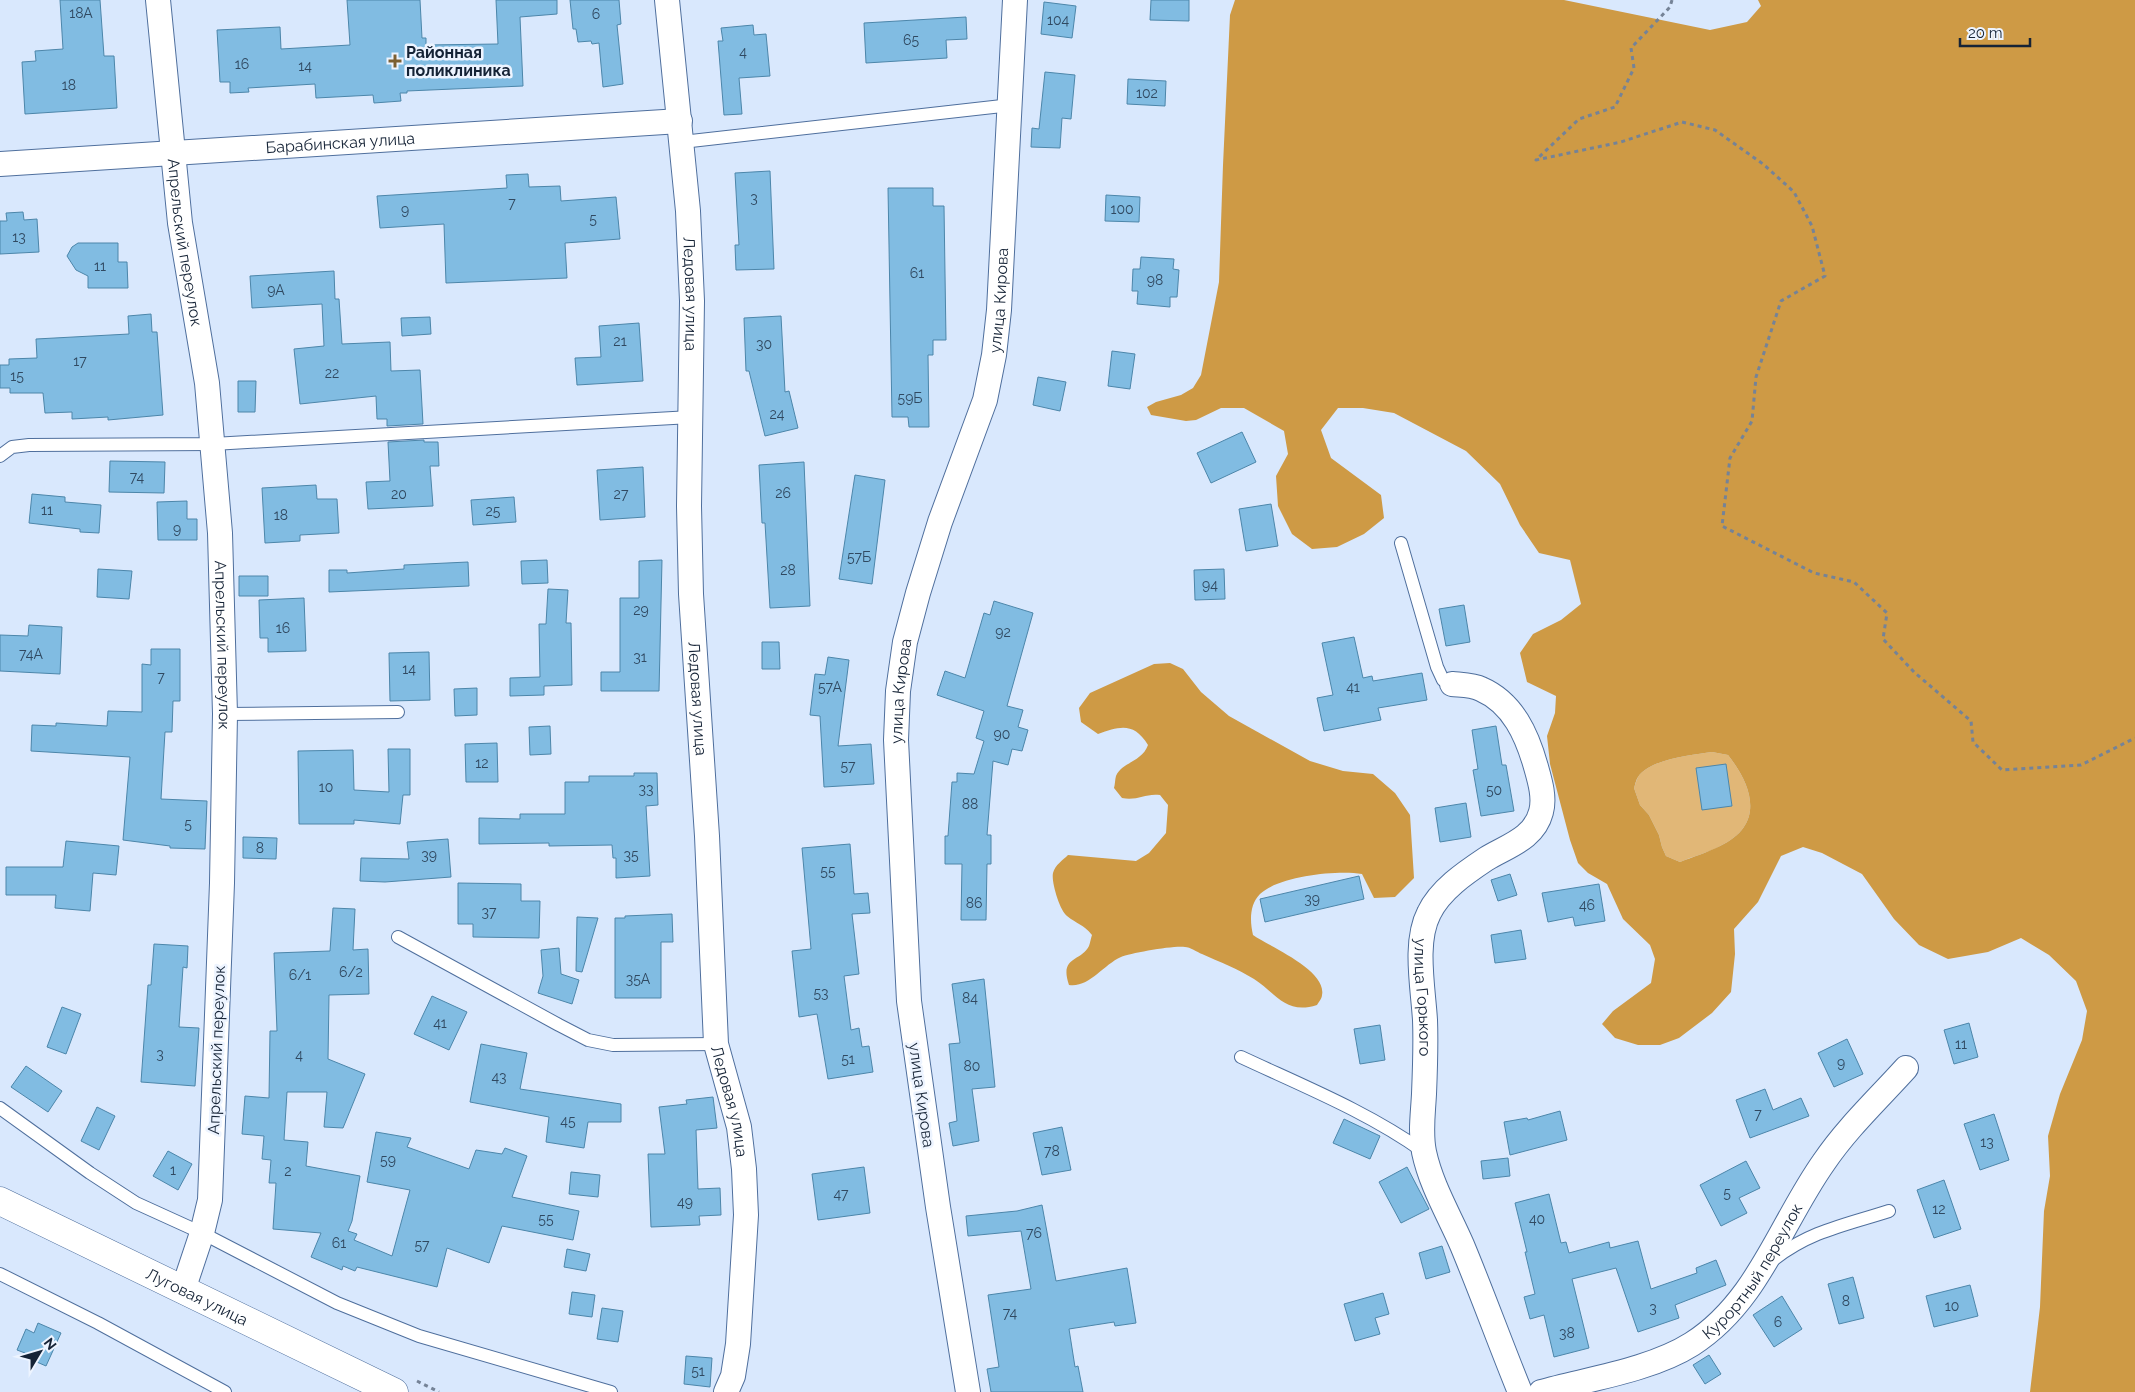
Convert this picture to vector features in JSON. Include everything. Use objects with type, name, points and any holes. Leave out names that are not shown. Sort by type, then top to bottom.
[{"type":"main road","name":"Луговая улица","points":[[0,1201],[394,1392]]},
{"type":"street","name":"Апрельский переулок","points":[[158,0],[180,222],[200,337],[213,444],[220,533],[225,714],[222,883],[210,1200],[202,1233],[183,1290]]},
{"type":"street","name":"Ледовая улица","points":[[667,0],[688,211],[692,301],[689,506],[691,594],[706,826],[716,1044],[739,1127],[744,1169],[746,1214],[738,1344],[733,1376],[726,1392]]},
{"type":"street","name":"улица Кирова","points":[[968,1392],[936,1198],[909,1001],[900,850],[896,730],[898,692],[905,642],[918,592],[940,522],[985,400],[994,355],[999,310],[1015,0]]},
{"type":"street","name":"Барабинская улица","points":[[0,164],[172,152],[681,132]]},
{"type":"street","name":"улица Горького","points":[[1452,684],[1479,688],[1498,699],[1516,718],[1529,742],[1542,789],[1541,812],[1534,826],[1524,839],[1486,859],[1456,881],[1441,895],[1429,912],[1422,930],[1426,1031],[1421,1123],[1424,1152],[1435,1184],[1462,1245],[1520,1392]]},
{"type":"street","name":"Курортный переулок","points":[[1541,1392],[1664,1358],[1691,1344],[1716,1326],[1747,1292],[1824,1162],[1906,1068]]},
{"type":"lane","points":[[681,132],[1010,105]]},
{"type":"lane","points":[[0,456],[12,447],[29,445],[213,444],[691,417]]},
{"type":"lane","points":[[1401,543],[1437,668],[1443,680],[1452,684]]},
{"type":"lane","points":[[225,714],[398,712]]},
{"type":"lane","points":[[398,937],[588,1040],[613,1046],[716,1044]]},
{"type":"lane","points":[[1241,1057],[1349,1108],[1397,1133],[1424,1152]]},
{"type":"lane","points":[[0,1108],[90,1173],[136,1203],[202,1233],[337,1303],[410,1332],[513,1365],[611,1392]]},
{"type":"lane","points":[[1762,1269],[1791,1246],[1813,1235],[1889,1211]]},
{"type":"lane","points":[[0,1274],[98,1323],[225,1392]]},
{"type":"path","points":[[1672,0],[1670,7],[1631,48],[1634,68],[1615,107],[1579,119],[1536,160],[1621,142],[1682,122],[1715,130],[1763,164],[1794,192],[1812,226],[1825,276],[1781,301],[1756,377],[1752,421],[1730,458],[1722,526],[1814,573],[1854,582],[1887,613],[1883,639],[1914,672],[1971,720],[1973,742],[2002,770],[2080,765],[2135,738]]},
{"type":"shaded area","points":[[1235,0],[1564,0],[1710,30],[1747,22],[1761,6],[1758,0],[2135,0],[2135,1392],[2030,1392],[2040,1307],[2044,1211],[2050,1176],[2048,1136],[2060,1094],[2082,1040],[2087,1011],[2076,981],[2049,955],[2021,938],[1988,952],[1948,959],[1919,945],[1894,919],[1862,874],[1822,853],[1803,847],[1781,856],[1758,902],[1734,929],[1735,954],[1731,992],[1712,1013],[1679,1038],[1660,1045],[1638,1045],[1615,1038],[1602,1024],[1613,1011],[1651,983],[1655,959],[1650,945],[1623,919],[1607,884],[1588,873],[1578,863],[1550,764],[1547,736],[1555,713],[1556,696],[1527,682],[1520,653],[1533,634],[1561,620],[1581,604],[1570,560],[1539,553],[1520,525],[1500,484],[1466,451],[1394,413],[1363,408],[1338,408],[1321,430],[1331,458],[1381,495],[1384,518],[1364,534],[1337,547],[1312,549],[1292,534],[1278,506],[1276,476],[1288,454],[1284,431],[1244,408],[1221,408],[1196,420],[1186,421],[1151,415],[1147,407],[1156,402],[1181,395],[1193,388],[1201,375],[1219,282],[1230,15]],"holes":[[[1712,752],[1728,755],[1744,780],[1748,793],[1749,817],[1743,828],[1734,837],[1720,846],[1680,862],[1666,856],[1659,835],[1649,815],[1640,805],[1634,788],[1638,777],[1652,766],[1683,756]]]},
{"type":"shaded area","points":[[1170,663],[1183,669],[1201,692],[1229,716],[1310,761],[1343,771],[1373,774],[1395,793],[1410,815],[1414,878],[1395,897],[1374,898],[1362,874],[1338,873],[1309,876],[1280,883],[1269,888],[1256,898],[1252,908],[1251,919],[1253,935],[1296,960],[1316,977],[1321,986],[1322,995],[1317,1005],[1297,1007],[1290,1005],[1248,975],[1185,947],[1163,948],[1126,955],[1114,961],[1089,980],[1076,985],[1069,985],[1067,969],[1069,964],[1089,946],[1092,935],[1083,926],[1064,913],[1053,883],[1054,870],[1068,855],[1136,861],[1149,853],[1166,833],[1168,805],[1160,795],[1133,799],[1122,798],[1114,788],[1116,776],[1119,771],[1137,759],[1148,745],[1132,729],[1113,729],[1098,734],[1081,722],[1079,708],[1090,693],[1154,664]]},
{"type":"shaded area","points":[[1712,752],[1728,755],[1744,780],[1750,805],[1749,817],[1743,828],[1734,837],[1715,848],[1680,862],[1666,856],[1659,835],[1649,815],[1640,805],[1634,788],[1638,777],[1652,766],[1683,756]]},
{"type":"building","points":[[60,0],[100,0],[104,56],[114,56],[117,108],[25,114],[22,62],[36,61],[35,51],[63,49]]},
{"type":"building","points":[[347,0],[420,0],[422,38],[426,38],[426,45],[498,44],[496,0],[557,0],[557,14],[520,17],[523,86],[407,91],[407,93],[400,93],[401,101],[374,103],[373,95],[316,98],[315,84],[248,88],[249,92],[230,93],[230,82],[220,82],[217,30],[280,27],[281,49],[350,45]]},
{"type":"building","points":[[570,0],[619,0],[621,24],[617,25],[623,84],[603,87],[599,43],[592,44],[591,41],[578,42],[576,29],[573,29]]},
{"type":"building","points":[[1151,0],[1189,0],[1189,21],[1150,20]]},
{"type":"building","points":[[1044,2],[1076,6],[1072,38],[1041,34]]},
{"type":"building","points":[[966,17],[967,39],[946,40],[947,58],[866,63],[864,23]]},
{"type":"building","points":[[753,25],[754,35],[766,34],[770,76],[739,78],[742,114],[724,115],[718,41],[723,41],[721,28]]},
{"type":"building","points":[[1045,72],[1075,75],[1071,119],[1062,118],[1060,148],[1031,147],[1032,128],[1039,129]]},
{"type":"building","points":[[1128,79],[1166,81],[1165,106],[1127,104]]},
{"type":"building","points":[[770,171],[774,269],[736,270],[735,245],[739,245],[735,173]]},
{"type":"building","points":[[528,174],[529,187],[560,186],[561,201],[616,197],[620,239],[565,243],[567,278],[446,283],[444,224],[380,228],[377,196],[507,188],[506,175]]},
{"type":"building","points":[[888,188],[933,188],[933,206],[944,206],[946,340],[933,340],[933,355],[928,355],[929,427],[909,427],[908,417],[892,417]]},
{"type":"building","points":[[1106,195],[1140,197],[1139,222],[1105,221]]},
{"type":"building","points":[[23,212],[24,220],[37,219],[39,252],[0,254],[0,221],[7,221],[6,213]]},
{"type":"building","points":[[78,243],[118,243],[118,262],[127,262],[128,288],[88,288],[88,276],[76,270],[67,256],[72,247]]},
{"type":"building","points":[[1141,257],[1174,259],[1173,269],[1179,270],[1177,297],[1170,297],[1170,307],[1137,304],[1138,291],[1132,291],[1133,269],[1140,269]]},
{"type":"building","points":[[334,271],[335,299],[339,299],[342,344],[390,342],[391,371],[420,370],[423,424],[387,426],[387,419],[377,419],[376,396],[300,404],[294,349],[324,346],[322,304],[252,308],[250,276]]},
{"type":"building","points":[[151,314],[152,332],[157,332],[163,415],[108,420],[108,417],[72,419],[72,412],[45,413],[43,393],[10,393],[10,388],[0,388],[0,365],[9,365],[9,359],[37,358],[36,339],[129,334],[128,316]]},
{"type":"building","points":[[781,316],[785,392],[789,391],[798,428],[765,436],[749,371],[746,371],[744,318]]},
{"type":"building","points":[[430,317],[431,334],[402,336],[401,318]]},
{"type":"building","points":[[639,323],[643,381],[577,385],[575,358],[601,357],[599,326]]},
{"type":"building","points":[[1112,351],[1135,354],[1130,389],[1108,386]]},
{"type":"building","points":[[1038,377],[1066,382],[1060,411],[1033,405]]},
{"type":"building","points":[[238,381],[256,381],[255,412],[238,412]]},
{"type":"building","points":[[1242,432],[1256,462],[1211,483],[1197,453]]},
{"type":"building","points":[[424,440],[424,442],[438,442],[439,466],[430,466],[433,506],[368,509],[366,482],[390,481],[388,442]]},
{"type":"building","points":[[110,461],[165,462],[164,493],[109,492]]},
{"type":"building","points":[[804,462],[810,606],[770,608],[765,523],[762,523],[759,465]]},
{"type":"building","points":[[643,467],[645,517],[600,520],[597,470]]},
{"type":"building","points":[[855,475],[885,480],[872,584],[839,579]]},
{"type":"building","points":[[316,485],[317,499],[337,499],[339,533],[300,535],[300,541],[265,543],[262,488]]},
{"type":"building","points":[[32,494],[65,497],[65,502],[101,505],[99,533],[80,532],[80,529],[29,523]]},
{"type":"building","points":[[514,497],[516,522],[473,525],[471,500]]},
{"type":"building","points":[[187,501],[187,519],[197,519],[197,540],[158,540],[157,502]]},
{"type":"building","points":[[1271,504],[1278,546],[1246,551],[1239,509]]},
{"type":"building","points":[[547,560],[548,583],[522,584],[521,561]]},
{"type":"building","points":[[662,560],[659,691],[601,691],[601,672],[620,672],[620,598],[639,598],[639,561]]},
{"type":"building","points":[[468,562],[469,586],[329,592],[329,570],[347,570],[347,573],[404,569],[404,565]]},
{"type":"building","points":[[98,569],[132,571],[129,599],[97,597]]},
{"type":"building","points":[[1224,569],[1225,599],[1195,600],[1194,570]]},
{"type":"building","points":[[239,576],[268,576],[268,596],[239,596]]},
{"type":"building","points":[[548,589],[568,590],[566,623],[571,623],[572,685],[544,686],[544,695],[510,696],[510,678],[540,677],[539,624],[546,624]]},
{"type":"building","points":[[304,598],[306,651],[268,652],[268,638],[260,638],[259,600]]},
{"type":"building","points":[[994,601],[1033,613],[1007,706],[1023,710],[1018,727],[1028,730],[1022,751],[1012,749],[1008,765],[993,761],[987,835],[991,835],[991,864],[987,864],[986,920],[961,920],[962,864],[945,864],[945,836],[948,836],[952,782],[957,782],[957,773],[974,774],[984,741],[976,738],[984,711],[937,695],[945,671],[965,678],[984,613],[990,615]]},
{"type":"building","points":[[1464,605],[1470,642],[1446,646],[1439,609]]},
{"type":"building","points":[[29,625],[62,627],[60,674],[0,671],[0,635],[28,636]]},
{"type":"building","points":[[1354,637],[1363,678],[1372,676],[1373,681],[1422,673],[1427,700],[1378,708],[1381,720],[1324,731],[1317,698],[1333,695],[1322,643]]},
{"type":"building","points":[[762,642],[779,642],[780,669],[762,669]]},
{"type":"building","points":[[151,649],[180,649],[180,701],[173,701],[172,732],[165,732],[161,799],[207,801],[205,849],[170,848],[170,846],[123,840],[130,757],[31,751],[32,725],[56,726],[56,723],[107,726],[108,711],[142,712],[142,664],[151,665]]},
{"type":"building","points":[[429,652],[430,700],[390,701],[389,653]]},
{"type":"building","points":[[828,657],[849,660],[838,746],[871,744],[874,784],[824,787],[820,716],[810,715],[815,674],[825,675]]},
{"type":"building","points":[[477,688],[477,715],[455,716],[454,689]]},
{"type":"building","points":[[550,726],[551,754],[530,755],[529,727]]},
{"type":"building","points":[[1496,726],[1502,765],[1506,765],[1514,811],[1481,816],[1473,770],[1478,769],[1472,730]]},
{"type":"building","points":[[497,743],[498,782],[466,782],[465,744]]},
{"type":"building","points":[[388,749],[410,749],[410,795],[403,795],[400,824],[354,820],[354,824],[299,824],[298,751],[353,750],[354,790],[389,792]]},
{"type":"building","points":[[1726,764],[1732,806],[1702,810],[1696,768]]},
{"type":"building","points":[[634,773],[657,773],[658,805],[646,806],[650,876],[616,878],[616,858],[613,858],[612,845],[549,846],[549,843],[479,844],[479,818],[520,819],[520,814],[565,814],[565,782],[589,782],[589,776],[634,776]]},
{"type":"building","points":[[1466,803],[1471,837],[1440,842],[1435,808]]},
{"type":"building","points":[[243,837],[277,838],[276,859],[243,858]]},
{"type":"building","points":[[448,839],[451,877],[385,882],[360,881],[361,858],[409,859],[407,842]]},
{"type":"building","points":[[66,841],[119,846],[116,875],[93,873],[90,911],[55,908],[56,895],[6,895],[6,867],[63,867]]},
{"type":"building","points":[[850,844],[854,894],[868,893],[870,913],[852,914],[859,974],[844,976],[851,1030],[859,1028],[862,1047],[869,1046],[873,1072],[828,1079],[817,1014],[799,1017],[792,951],[811,949],[802,848]]},
{"type":"building","points":[[1510,874],[1517,895],[1498,901],[1491,880]]},
{"type":"building","points":[[1359,876],[1364,899],[1265,922],[1260,899]]},
{"type":"building","points":[[458,883],[521,884],[521,901],[540,901],[539,938],[473,937],[473,924],[458,924]]},
{"type":"building","points":[[1599,884],[1605,921],[1575,926],[1573,917],[1548,922],[1542,893]]},
{"type":"building","points":[[333,908],[355,909],[353,950],[368,949],[369,994],[329,995],[328,1059],[365,1074],[343,1128],[324,1127],[327,1092],[287,1092],[284,1140],[308,1142],[306,1166],[360,1176],[352,1221],[348,1231],[357,1234],[354,1240],[392,1256],[410,1190],[367,1182],[376,1132],[411,1138],[407,1147],[469,1169],[476,1150],[502,1154],[505,1148],[527,1156],[512,1197],[579,1211],[573,1240],[502,1226],[489,1263],[447,1248],[437,1287],[357,1267],[355,1271],[343,1266],[342,1270],[311,1257],[321,1233],[273,1229],[276,1183],[269,1183],[271,1160],[262,1159],[264,1136],[242,1134],[245,1096],[269,1098],[270,1031],[277,1031],[274,953],[330,951]]},
{"type":"building","points":[[672,914],[673,942],[661,942],[661,998],[615,998],[615,918]]},
{"type":"building","points":[[577,917],[598,918],[582,972],[576,971]]},
{"type":"building","points":[[1521,930],[1526,959],[1495,963],[1491,935]]},
{"type":"building","points":[[154,944],[188,946],[187,968],[183,967],[179,1027],[199,1028],[195,1086],[141,1082],[148,985],[151,985]]},
{"type":"building","points":[[559,948],[561,974],[579,980],[572,1004],[538,993],[543,976],[541,950]]},
{"type":"building","points":[[984,979],[995,1087],[972,1089],[979,1141],[953,1146],[949,1123],[957,1121],[949,1044],[960,1043],[952,984]]},
{"type":"building","points":[[432,996],[467,1012],[449,1050],[414,1034]]},
{"type":"building","points":[[62,1007],[81,1014],[66,1054],[47,1047]]},
{"type":"building","points":[[1969,1023],[1978,1057],[1954,1064],[1944,1030]]},
{"type":"building","points":[[1380,1025],[1385,1060],[1360,1064],[1354,1029]]},
{"type":"building","points":[[1847,1039],[1863,1074],[1834,1087],[1818,1053]]},
{"type":"building","points":[[481,1044],[527,1053],[520,1089],[621,1104],[621,1122],[588,1122],[584,1148],[546,1142],[549,1117],[470,1102]]},
{"type":"building","points":[[26,1066],[62,1091],[48,1112],[11,1087]]},
{"type":"building","points":[[1765,1089],[1773,1110],[1801,1098],[1809,1116],[1750,1138],[1736,1100]]},
{"type":"building","points":[[713,1097],[717,1128],[696,1130],[698,1189],[720,1188],[721,1215],[699,1216],[700,1225],[651,1227],[648,1154],[665,1154],[659,1107],[687,1104],[686,1100]]},
{"type":"building","points":[[97,1107],[115,1116],[99,1150],[81,1141]]},
{"type":"building","points":[[1560,1111],[1567,1140],[1510,1155],[1504,1122],[1527,1118],[1528,1120]]},
{"type":"building","points":[[1994,1114],[2009,1160],[1980,1170],[1964,1124]]},
{"type":"building","points":[[1344,1119],[1380,1136],[1370,1159],[1333,1143]]},
{"type":"building","points":[[1062,1127],[1071,1170],[1042,1175],[1033,1133]]},
{"type":"building","points":[[168,1151],[192,1164],[178,1190],[153,1176]]},
{"type":"building","points":[[1508,1158],[1510,1176],[1483,1179],[1481,1161]]},
{"type":"building","points":[[1746,1161],[1760,1188],[1739,1198],[1747,1213],[1721,1226],[1700,1185]]},
{"type":"building","points":[[864,1167],[870,1213],[818,1220],[812,1174]]},
{"type":"building","points":[[1407,1167],[1429,1209],[1401,1223],[1379,1182]]},
{"type":"building","points":[[571,1172],[600,1175],[598,1197],[569,1194]]},
{"type":"building","points":[[1944,1180],[1961,1229],[1934,1238],[1917,1190]]},
{"type":"building","points":[[1549,1194],[1561,1243],[1566,1242],[1569,1253],[1609,1242],[1610,1248],[1638,1241],[1651,1289],[1697,1273],[1696,1268],[1716,1260],[1726,1285],[1675,1305],[1679,1318],[1638,1332],[1616,1268],[1572,1279],[1589,1348],[1554,1357],[1544,1315],[1530,1319],[1524,1297],[1535,1294],[1515,1203]]},
{"type":"building","points":[[1042,1205],[1056,1281],[1127,1268],[1136,1323],[1115,1326],[1114,1322],[1069,1329],[1075,1367],[1078,1366],[1083,1392],[991,1392],[987,1369],[999,1367],[988,1295],[1031,1289],[1021,1231],[968,1236],[966,1216],[1017,1211]]},
{"type":"building","points":[[1442,1246],[1450,1272],[1426,1279],[1419,1253]]},
{"type":"building","points":[[567,1249],[590,1254],[586,1271],[564,1267]]},
{"type":"building","points":[[1853,1277],[1864,1318],[1839,1324],[1828,1284]]},
{"type":"building","points":[[1970,1285],[1978,1316],[1934,1327],[1926,1296]]},
{"type":"building","points":[[572,1292],[595,1295],[592,1317],[569,1314]]},
{"type":"building","points":[[1383,1293],[1389,1314],[1375,1318],[1380,1334],[1355,1341],[1344,1304]]},
{"type":"building","points":[[1782,1296],[1802,1329],[1774,1347],[1753,1315]]},
{"type":"building","points":[[602,1308],[623,1311],[618,1342],[597,1339]]},
{"type":"building","points":[[38,1323],[61,1333],[46,1366],[23,1356],[25,1353],[17,1350],[26,1329],[34,1333]]},
{"type":"building","points":[[1709,1355],[1721,1374],[1705,1384],[1693,1365]]},
{"type":"building","points":[[686,1356],[712,1358],[710,1387],[684,1384]]},
{"type":"place","name":"Районная поликлиника","points":[[395,61]]}]
